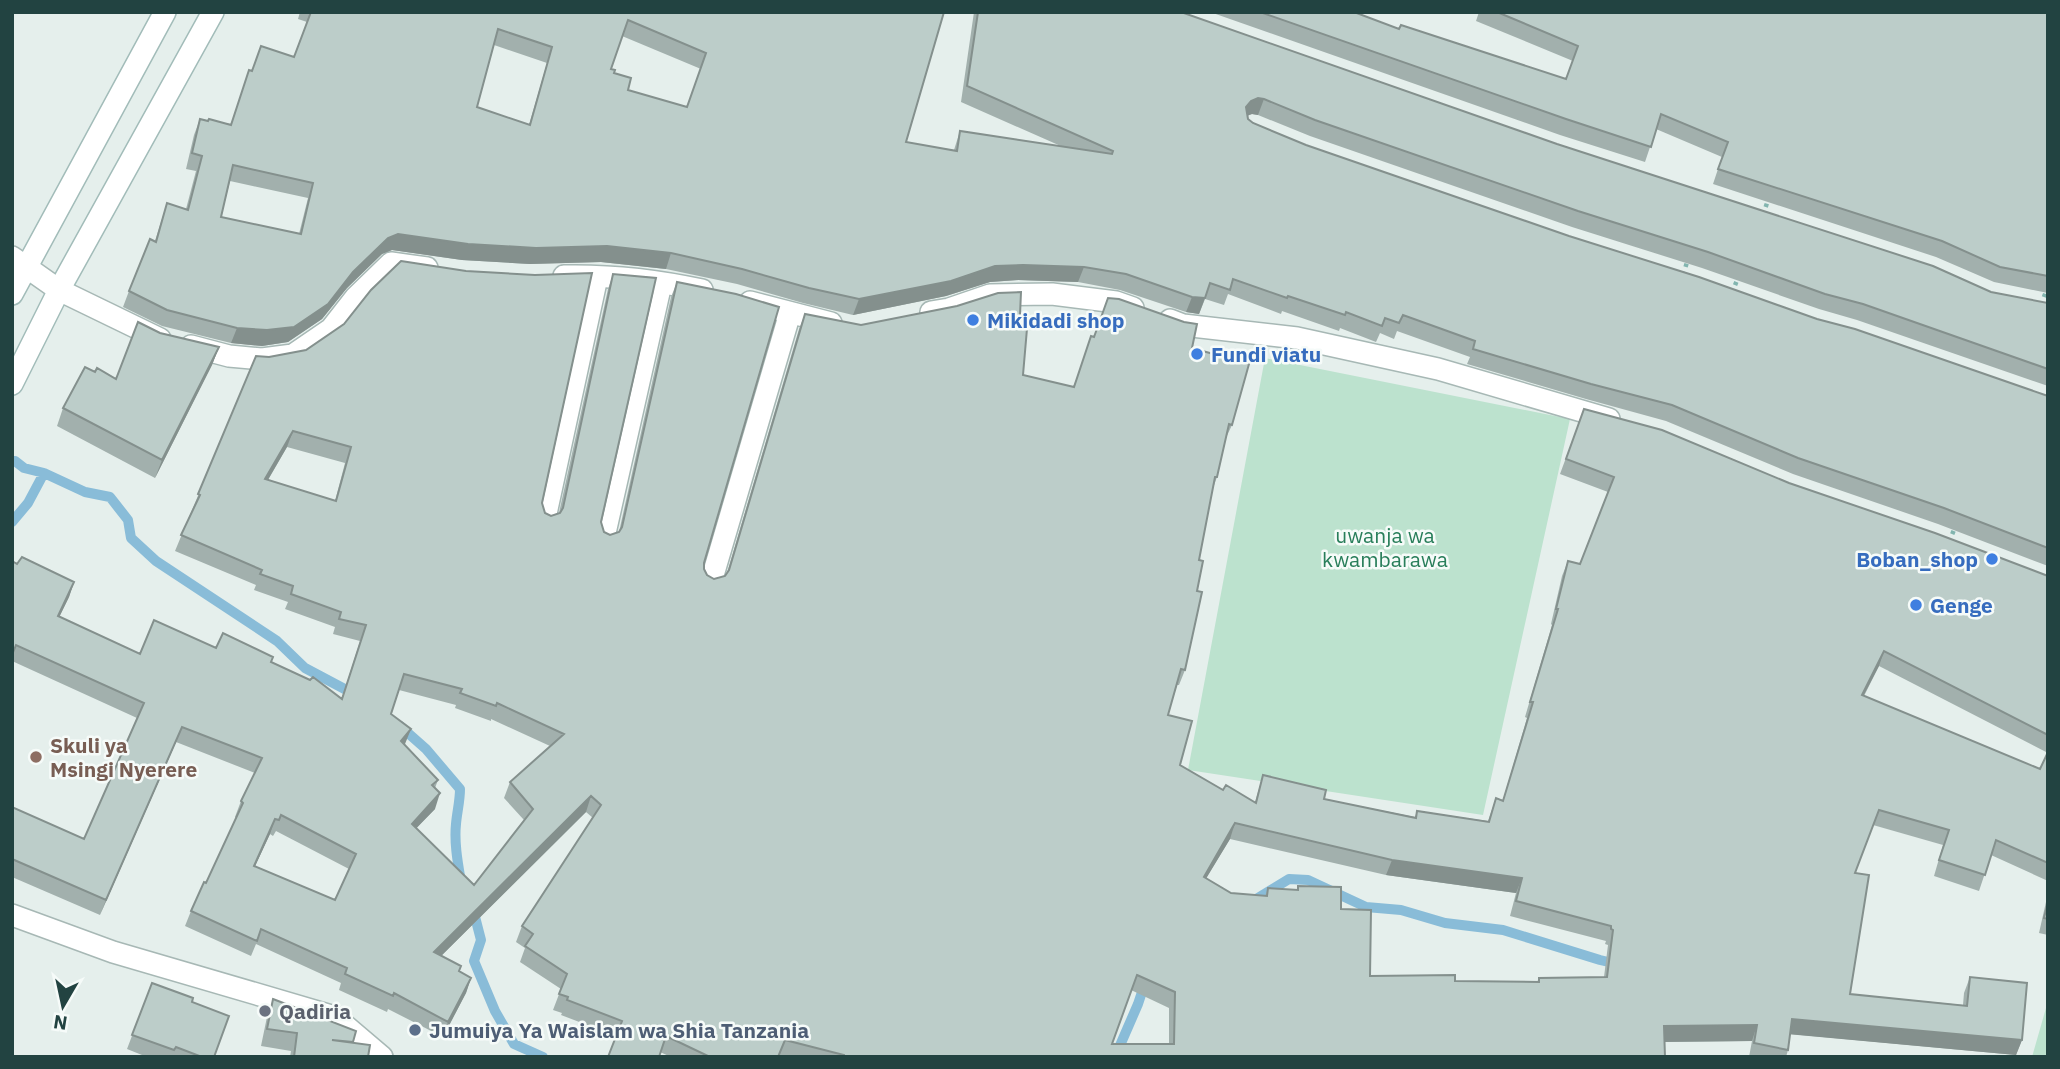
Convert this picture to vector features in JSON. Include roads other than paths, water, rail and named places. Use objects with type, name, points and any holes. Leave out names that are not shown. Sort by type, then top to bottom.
[{"type":"street","points":[[12,294],[19,262],[165,12]]},
{"type":"street","points":[[12,384],[59,290],[213,12]]},
{"type":"street","points":[[19,262],[59,290],[157,338],[229,356],[262,359],[293,355],[331,329],[390,263],[450,271]]},
{"type":"street","points":[[544,276],[600,275],[664,282],[853,328]]},
{"type":"street","points":[[913,316],[950,309],[990,295],[1052,294],[1116,302],[1183,325],[1297,338],[1437,369],[1625,423]]},
{"type":"street","points":[[711,582],[790,313]]},
{"type":"street","points":[[12,915],[113,952],[335,1017],[382,1057]]},
{"type":"lane","points":[[547,521],[600,275]]},
{"type":"lane","points":[[606,540],[664,282]]},
{"type":"waterway","points":[[15,461],[24,468],[44,473],[85,492],[110,497],[128,520],[131,538],[156,561],[277,641],[305,668],[354,694]]},
{"type":"waterway","points":[[12,522],[28,503],[44,473]]},
{"type":"waterway","points":[[400,726],[426,749],[460,789],[456,839],[461,882]]},
{"type":"waterway","points":[[1253,901],[1289,879],[1308,880],[1366,907],[1401,910],[1445,923],[1503,930],[1617,964]]},
{"type":"waterway","points":[[473,909],[481,940],[474,961],[495,1011],[514,1044],[543,1057]]},
{"type":"waterway","points":[[1115,1057],[1145,983]]},
{"type":"place","name":"Mikidadi shop","points":[[973,320]]},
{"type":"place","name":"Fundi viatu","points":[[1197,354]]},
{"type":"place","name":"Boban_shop","points":[[1992,559]]},
{"type":"place","name":"Genge","points":[[1916,605]]},
{"type":"place","name":"Skuli ya Msingi Nyerere","points":[[36,757]]},
{"type":"place","name":"Qadiria","points":[[265,1011]]},
{"type":"place","name":"Jumuiya Ya Waislam wa Shia Tanzania","points":[[415,1030]]},
{"type":"park label","name":"uwanja wa kwambarawa","points":[[1385,547]]}]
